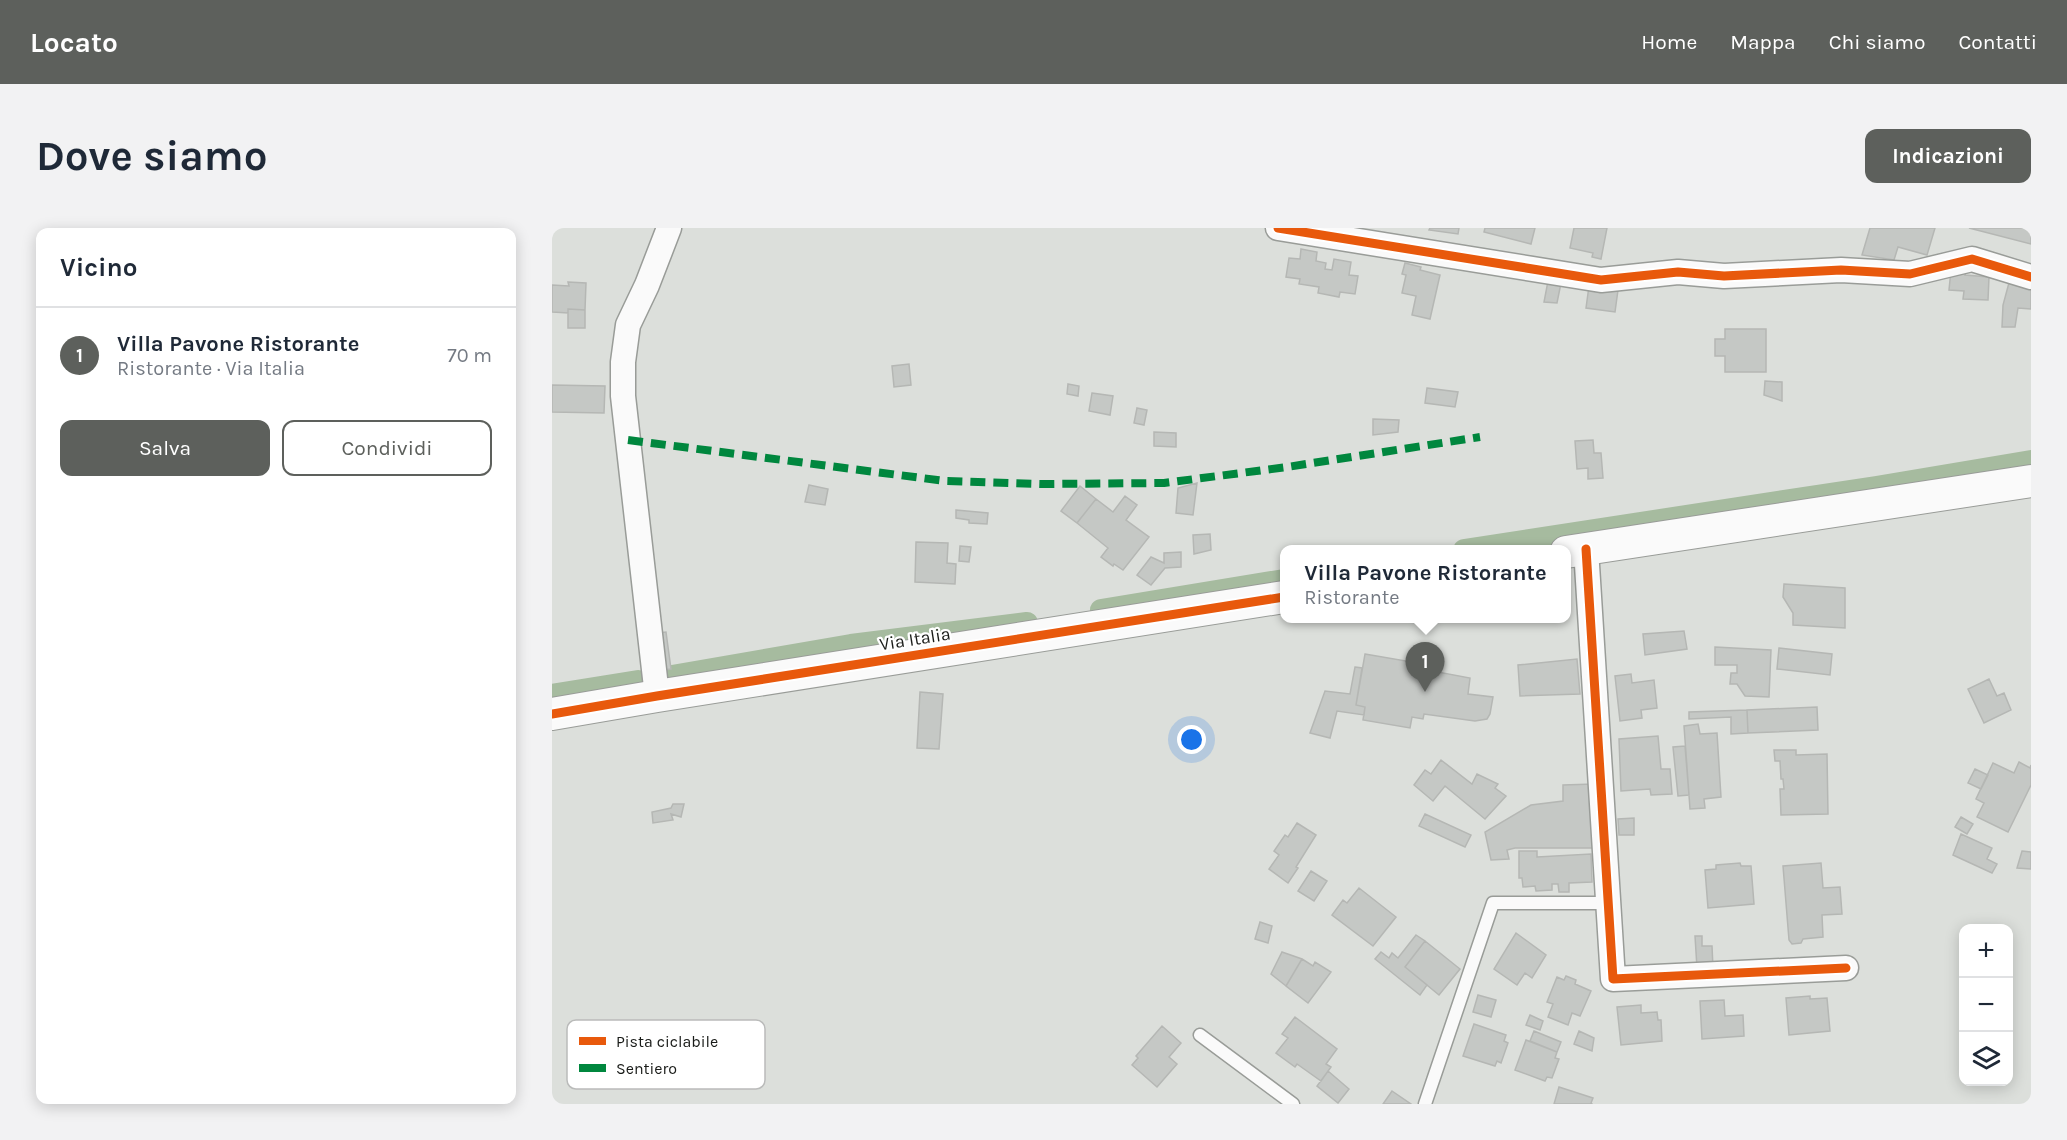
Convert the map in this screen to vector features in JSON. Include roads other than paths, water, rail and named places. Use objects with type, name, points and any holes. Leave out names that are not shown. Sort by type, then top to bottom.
[{"type":"street","points":[[657,696],[623,396],[623,362],[628,325],[647,285],[669,228]]},
{"type":"street","points":[[1278,228],[1601,280],[1678,272],[1724,276],[1841,270],[1910,274],[1972,259],[2031,277]]},
{"type":"street","points":[[1846,968],[1613,979],[1576,551],[2031,481]]},
{"type":"street","name":"Via Italia","points":[[552,714],[1280,598]]},
{"type":"lane","points":[[1425,1104],[1493,903],[1607,903]]},
{"type":"lane","points":[[1200,1035],[1293,1104]]},
{"type":"waterway","points":[[1497,545],[2031,461]]},
{"type":"waterway","points":[[1101,610],[1280,581]]},
{"type":"waterway","points":[[672,676],[851,645],[1027,623]]},
{"type":"waterway","points":[[552,695],[638,681]]},
{"type":"place","name":"Villa Pavone Ristorante","points":[[1425,692]]}]
